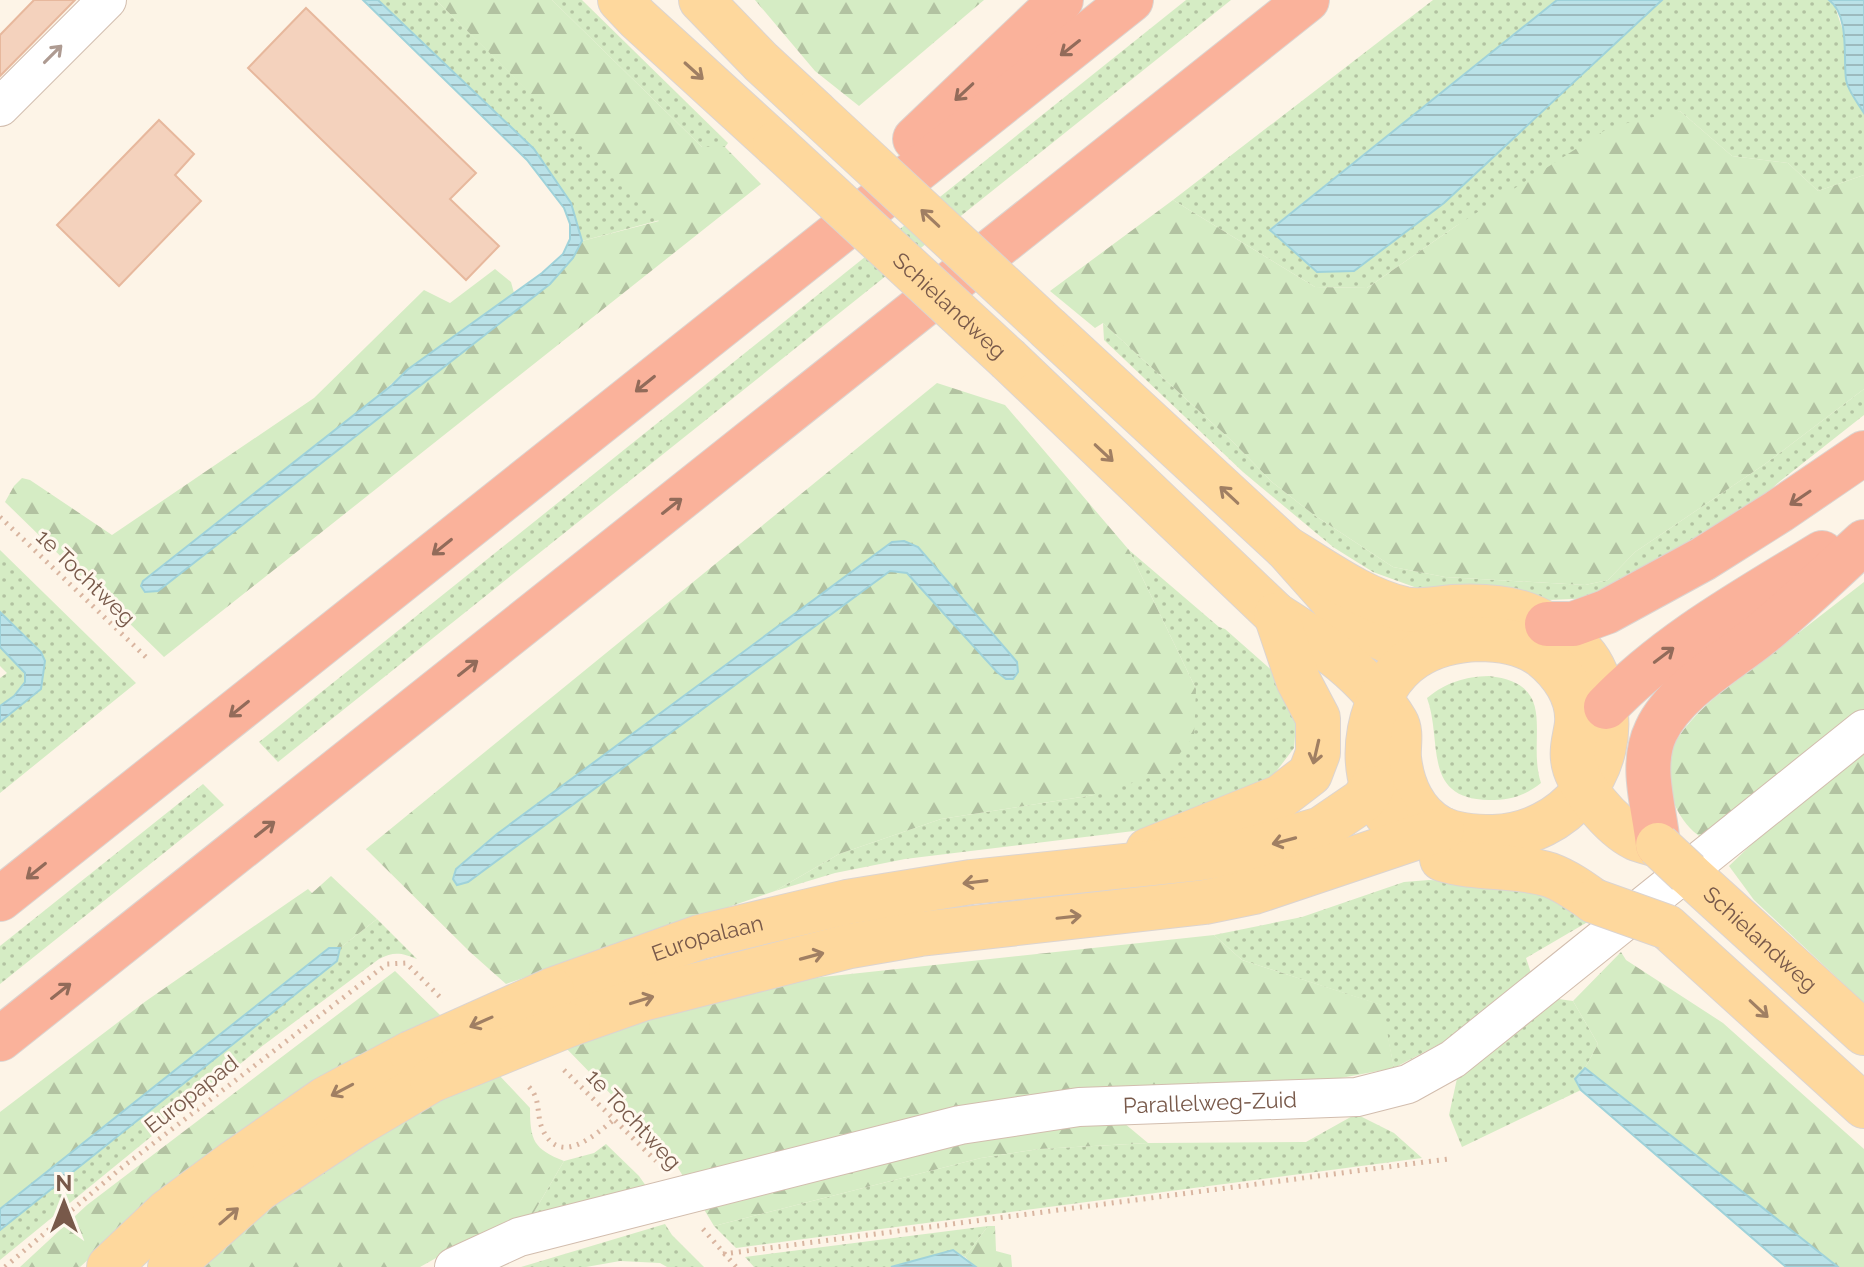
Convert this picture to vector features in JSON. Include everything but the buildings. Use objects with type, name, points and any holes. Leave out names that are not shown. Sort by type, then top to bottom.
[{"type":"highway","points":[[706,336],[1061,0]]},
{"type":"highway","points":[[0,899],[1131,0]]},
{"type":"highway","points":[[0,1039],[1307,0]]},
{"type":"highway","points":[[1236,58],[1329,0]]},
{"type":"highway","points":[[1557,644],[1573,624],[1606,612],[1703,559],[1864,453]]},
{"type":"highway","points":[[1606,707],[1661,657],[1864,526]]},
{"type":"highway","points":[[1658,845],[1649,782],[1649,757],[1655,731],[1694,686],[1765,631],[1864,542]]},
{"type":"main road","points":[[701,0],[761,62],[1286,548],[1343,612],[1371,633],[1417,655]]},
{"type":"main road","name":"Schielandweg","points":[[624,6],[1009,360],[1276,615],[1326,646],[1382,720]]},
{"type":"main road","points":[[1286,548],[1380,603],[1408,610],[1499,607],[1524,612],[1600,683],[1606,707],[1587,767],[1567,809],[1525,834],[1461,835],[1431,842]]},
{"type":"main road","points":[[1108,867],[1280,797],[1310,774],[1318,753],[1318,718],[1298,680],[1276,615]]},
{"type":"main road","points":[[1557,644],[1525,646],[1489,639],[1445,644],[1417,655],[1395,674],[1382,720],[1367,753],[1372,788],[1382,809],[1461,865],[1548,874],[1568,883],[1604,892],[1667,927],[1864,1106]]},
{"type":"main road","points":[[1557,644],[1561,674],[1571,690],[1576,707],[1587,767]]},
{"type":"main road","points":[[1382,720],[1399,757],[1411,799],[1426,819],[1431,842]]},
{"type":"main road","name":"Schielandweg","points":[[1587,767],[1633,837],[1658,845],[1864,1033]]},
{"type":"main road","name":"Europalaan","points":[[109,1267],[167,1212],[325,1099],[422,1067],[560,1008],[700,937],[847,902],[971,882],[1200,858],[1289,839],[1321,829],[1362,801],[1372,788]]},
{"type":"main road","points":[[1525,834],[1579,858],[1604,892]]},
{"type":"main road","name":"Europalaan","points":[[560,1008],[642,999],[850,946],[920,934],[1205,902],[1254,892],[1431,842]]},
{"type":"main road","name":"Europalaan","points":[[170,1267],[259,1189],[356,1125],[422,1067]]},
{"type":"street","points":[[0,107],[107,0]]},
{"type":"street","name":"Parallelweg-Zuid","points":[[454,1267],[519,1237],[960,1125],[1079,1107],[1357,1097],[1408,1084],[1453,1059],[1864,729]]},
{"type":"path","name":"1e Tochtweg","points":[[0,517],[150,661]]},
{"type":"path","name":"Europapad","points":[[5,1267],[120,1169],[387,964],[406,963]]},
{"type":"path","name":"1e Tochtweg","points":[[562,1068],[657,1162],[682,1194]]},
{"type":"path","points":[[723,1254],[1448,1159]]},
{"type":"green space","points":[[378,0],[436,0],[660,220],[582,241],[571,203]]},
{"type":"green space","points":[[436,0],[552,0],[702,147],[725,147],[761,184],[164,657],[5,502],[22,478],[30,480],[112,535],[314,398],[424,290],[450,303],[495,269],[511,282],[514,293],[407,370],[158,591],[550,284],[573,258],[582,241],[659,221]]},
{"type":"green space","points":[[552,0],[582,0],[728,143],[725,147],[702,147]]},
{"type":"green space","points":[[755,0],[984,0],[859,106],[815,71]]},
{"type":"green space","points":[[1186,0],[1231,0],[278,762],[259,742]]},
{"type":"green space","points":[[1433,0],[1557,0],[1270,229],[1317,272],[1354,271],[1444,203],[1662,0],[1829,0],[1834,4],[1846,40],[1846,82],[1864,113],[1864,175],[1818,191],[1788,163],[1732,156],[1680,111],[1456,226],[1367,288],[1315,287],[1173,200]]},
{"type":"green space","points":[[1680,111],[1732,156],[1788,163],[1818,191],[1864,175],[1864,389],[1765,464],[1635,552],[1608,580],[1585,585],[1445,577],[1393,567],[1314,515],[1272,482],[1233,442],[1103,323],[1095,328],[1050,291],[1173,200],[1315,287],[1367,288],[1456,226],[1610,127]]},
{"type":"green space","points":[[1103,323],[1233,442],[1272,482],[1314,515],[1393,567],[1445,577],[1585,585],[1608,580],[1635,552],[1765,464],[1864,389],[1864,415],[1779,482],[1736,521],[1597,598],[1548,600],[1437,591],[1417,588],[1373,572],[1333,547],[1243,472],[1104,340]]},
{"type":"green space","points":[[937,383],[1005,405],[1129,550],[1196,689],[1194,736],[1164,773],[1094,795],[941,819],[839,854],[775,891],[506,984],[366,849]],"holes":[[[904,541],[918,547],[1017,662],[997,672],[907,573],[890,570],[468,882],[457,885]]]},
{"type":"green space","points":[[0,550],[136,683],[0,793],[0,722],[41,689],[41,652],[0,612]]},
{"type":"green space","points":[[1129,550],[1277,675],[1297,712],[1294,748],[1272,777],[1158,828],[905,859],[835,873],[775,891],[839,854],[941,819],[1094,795],[1196,689]]},
{"type":"green space","points":[[1864,582],[1864,709],[1705,840],[1686,823],[1672,799],[1669,759],[1677,740],[1713,699]]},
{"type":"green space","points":[[0,647],[25,673],[25,682],[14,696],[0,706],[0,678],[7,673],[0,666]]},
{"type":"green space","points":[[1489,676],[1511,681],[1525,690],[1533,702],[1541,783],[1517,796],[1489,800],[1467,797],[1453,790],[1444,779],[1438,765],[1427,698],[1456,681]]},
{"type":"green space","points":[[1864,747],[1864,1003],[1754,900],[1729,866],[1787,810]]},
{"type":"green space","points":[[203,784],[224,805],[0,984],[0,946]]},
{"type":"green space","points":[[331,876],[377,919],[340,948],[329,948],[0,1209],[0,1112],[146,1001],[308,889],[312,893]]},
{"type":"green space","points":[[1429,880],[1525,885],[1591,920],[1526,958],[1532,976],[1451,1038],[1394,1068],[1381,1005],[1242,960],[1214,935],[1302,917],[1404,882]]},
{"type":"green space","points":[[377,919],[417,959],[398,954],[379,959],[261,1047],[0,1260],[0,1230],[337,961],[340,948]]},
{"type":"green space","points":[[1214,935],[1242,960],[1382,1005],[1394,1068],[684,1178],[671,1156],[564,1046],[652,1014],[804,979]]},
{"type":"green space","points":[[1621,952],[1626,960],[1723,1023],[1864,1149],[1864,1267],[1838,1267],[1585,1068],[1598,1044],[1573,1001]]},
{"type":"green space","points":[[395,971],[440,1015],[270,1118],[151,1202],[80,1267],[20,1267],[87,1205]]},
{"type":"green space","points":[[1551,998],[1573,1001],[1598,1044],[1575,1079],[1581,1090],[1462,1147],[1449,1115],[1458,1074]]},
{"type":"green space","points":[[499,1075],[530,1108],[531,1129],[540,1148],[564,1161],[530,1219],[454,1248],[420,1267],[183,1267],[379,1123]]},
{"type":"green space","points":[[1356,1114],[1394,1133],[1422,1158],[736,1248],[714,1226],[981,1158],[1039,1149],[1148,1143],[1306,1142]]},
{"type":"green space","points":[[1118,1118],[1148,1143],[1039,1149],[981,1158],[714,1226],[702,1206],[980,1138]]},
{"type":"green space","points":[[606,1144],[646,1186],[530,1219],[564,1161],[594,1153]]},
{"type":"green space","points":[[665,1224],[704,1267],[667,1267],[660,1263],[620,1261],[586,1267],[521,1267]]},
{"type":"green space","points":[[988,1226],[965,1257],[953,1250],[891,1267],[754,1267],[745,1257]]},
{"type":"green space","points":[[988,1226],[995,1226],[996,1251],[1011,1255],[1012,1267],[976,1267],[965,1257]]},
{"type":"water","points":[[363,0],[378,0],[534,149],[571,203],[582,241],[573,258],[550,284],[158,591],[145,592],[141,586],[143,581],[407,370],[542,273],[563,254],[570,239],[570,224],[564,208],[527,160]]},
{"type":"water","points":[[1557,0],[1662,0],[1444,203],[1354,271],[1317,272],[1270,230]]},
{"type":"water","points":[[1829,0],[1864,0],[1864,113],[1847,83],[1843,26],[1836,7]]},
{"type":"water","points":[[904,541],[918,547],[1017,662],[1018,672],[1013,679],[1006,679],[997,672],[907,573],[890,571],[468,882],[457,885],[453,879],[456,869],[497,834],[892,542]]},
{"type":"water","points":[[0,612],[41,652],[45,661],[41,689],[0,722],[0,706],[14,696],[25,682],[25,673],[0,647]]},
{"type":"water","points":[[329,948],[340,948],[337,961],[0,1230],[0,1209]]},
{"type":"water","points":[[1585,1068],[1838,1267],[1786,1267],[1581,1090],[1575,1079]]},
{"type":"water","points":[[953,1250],[976,1267],[891,1267]]}]
